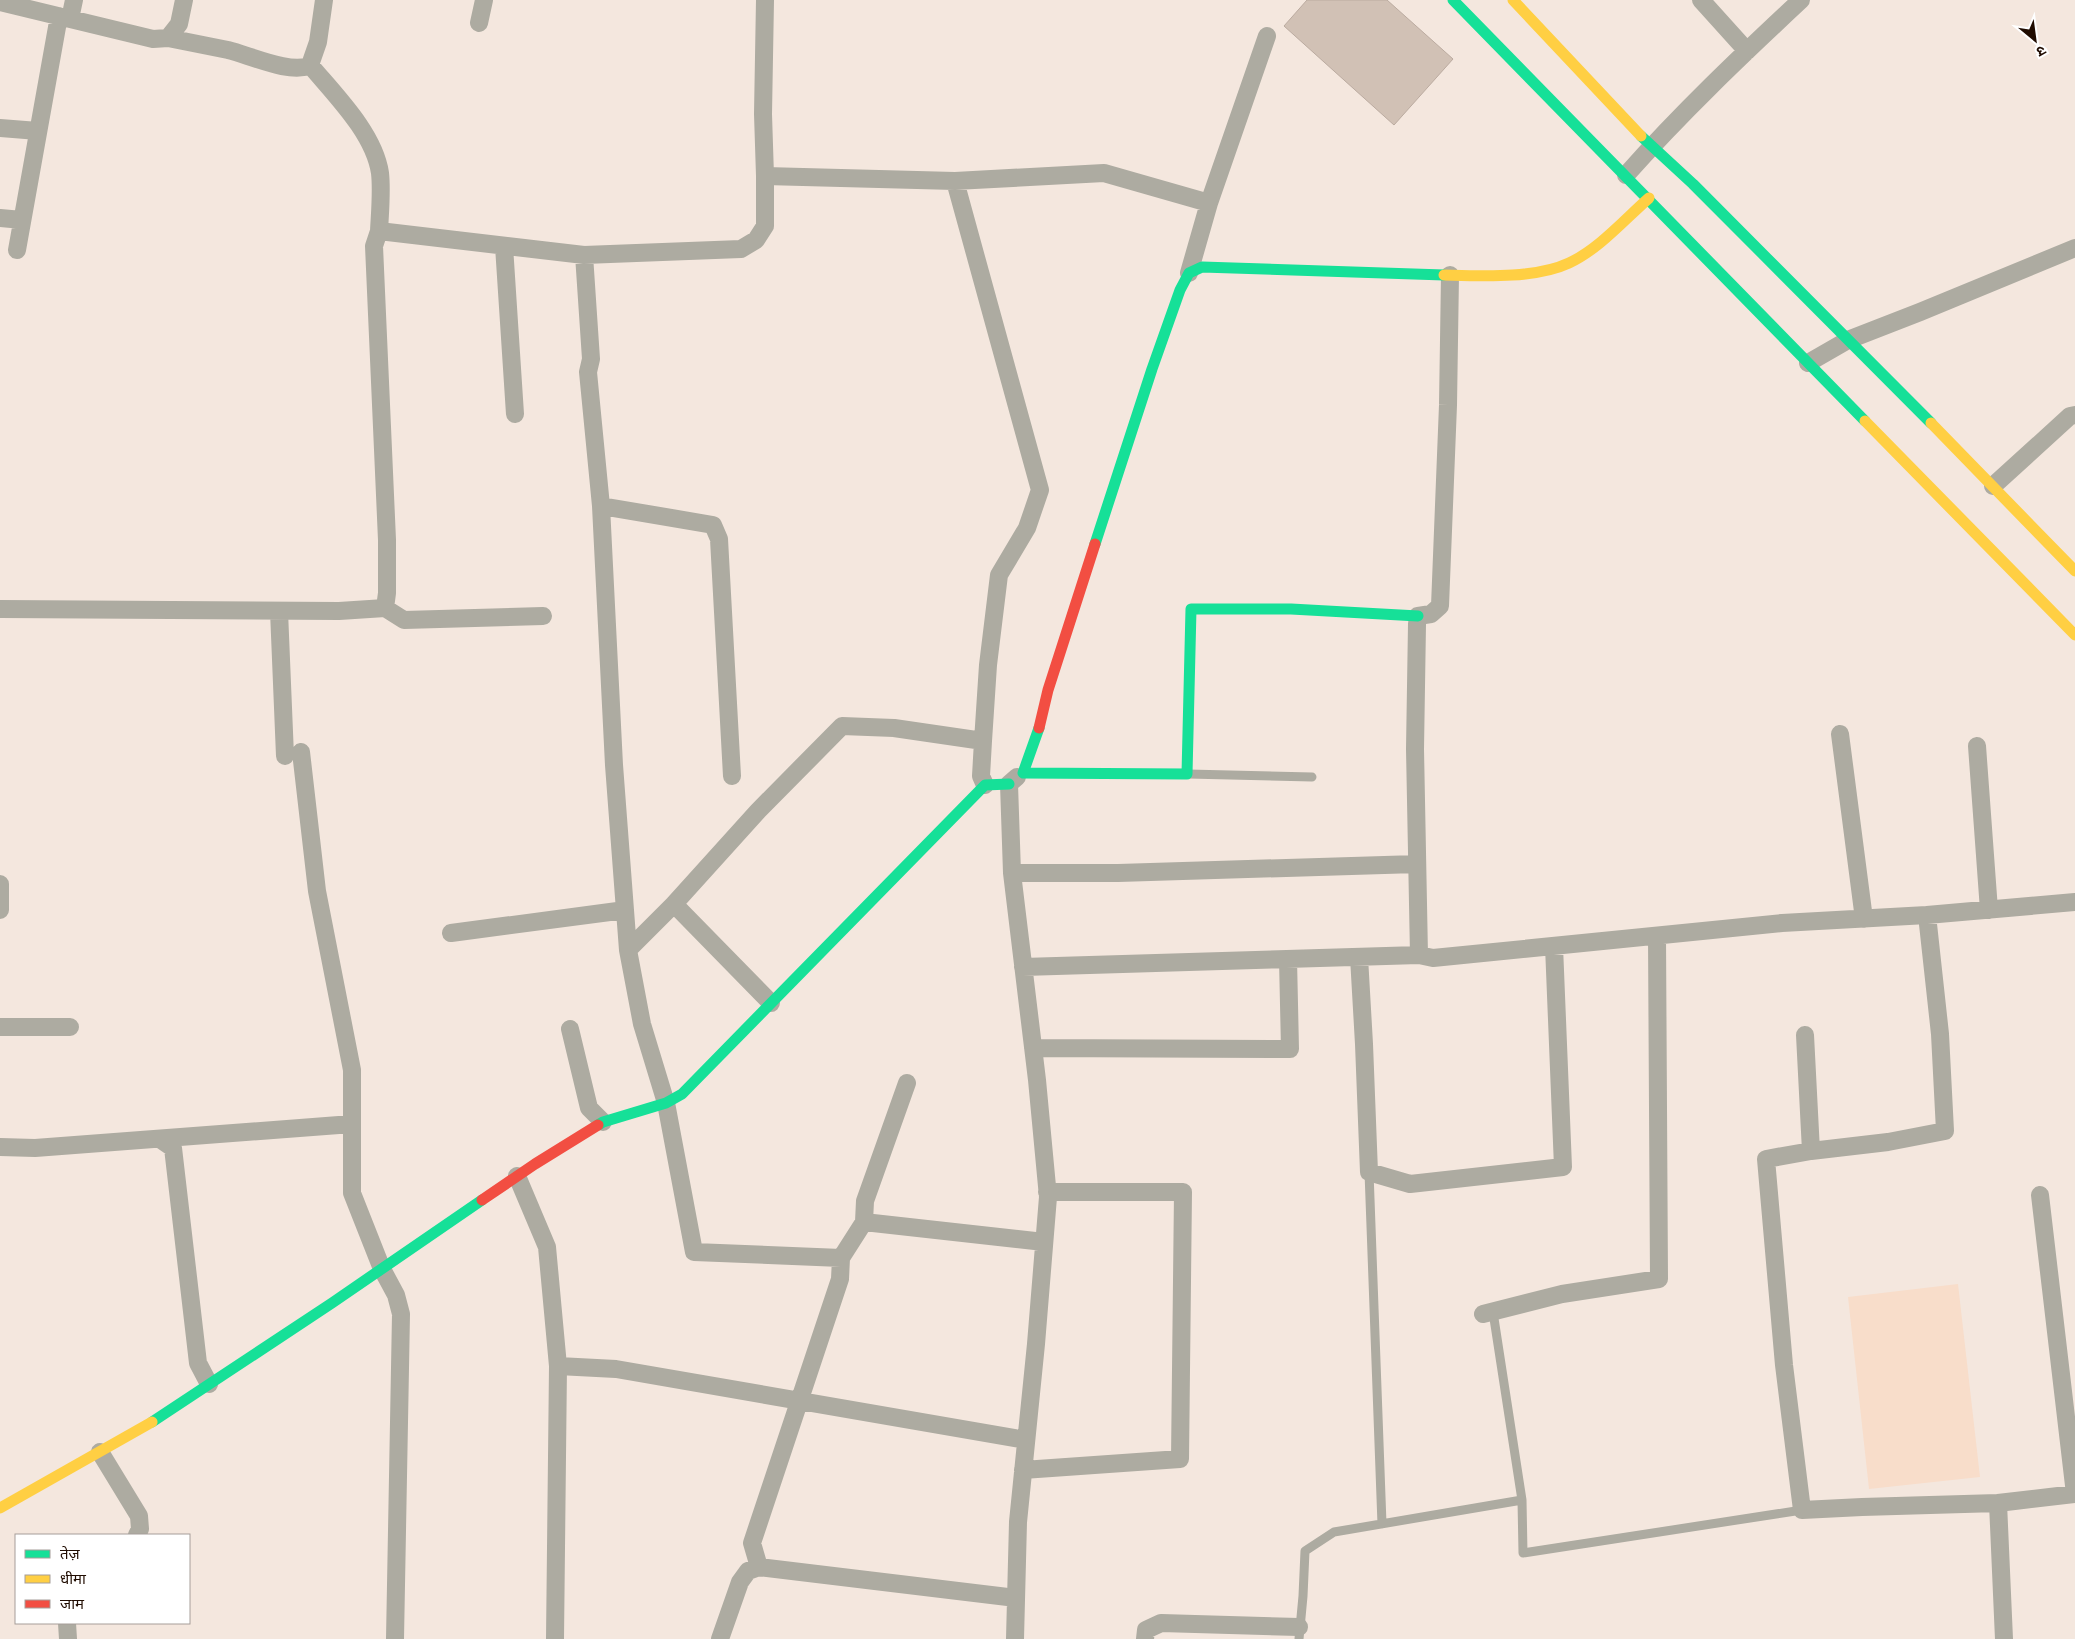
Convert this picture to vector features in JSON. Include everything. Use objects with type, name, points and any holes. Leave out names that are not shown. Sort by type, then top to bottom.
[{"type":"street","points":[[17,250],[38,131],[64,18],[74,0]]},
{"type":"street","points":[[168,38],[179,24],[184,0]]},
{"type":"street","points":[[0,2],[153,39],[168,38],[230,50],[282,66],[304,68],[310,65],[318,42],[324,0]]},
{"type":"street","points":[[479,23],[484,0]]},
{"type":"street","points":[[380,231],[584,255],[741,249],[756,240],[765,226],[766,176],[763,114],[765,0]]},
{"type":"street","points":[[1453,0],[1626,174],[2075,635]]},
{"type":"street","points":[[1513,0],[1651,146],[1692,184],[1848,340],[2075,571]]},
{"type":"street","points":[[1701,0],[1747,51]]},
{"type":"street","points":[[1626,174],[1651,146],[1801,0]]},
{"type":"street","points":[[0,1508],[143,1428],[382,1269],[517,1176],[603,1122],[666,1103],[682,1094],[985,785],[1009,784],[1023,773],[1038,734],[1048,690],[1152,369],[1180,290],[1188,273],[1209,203],[1267,36]]},
{"type":"street","points":[[310,65],[342,102],[370,141],[380,173],[380,231],[374,246],[387,540],[387,593],[385,608]]},
{"type":"street","points":[[0,128],[38,131]]},
{"type":"street","points":[[766,176],[954,181],[1104,173],[1209,203]]},
{"type":"street","points":[[954,181],[1040,490],[1027,528],[999,575],[988,665],[981,776],[985,785]]},
{"type":"street","points":[[1188,273],[1202,268],[1233,267],[1313,272],[1384,272],[1450,275],[1520,274],[1548,270],[1570,263],[1608,236],[1649,198]]},
{"type":"street","points":[[0,218],[22,220]]},
{"type":"street","points":[[504,246],[515,414]]},
{"type":"street","points":[[1808,363],[1848,340],[2075,248]]},
{"type":"street","points":[[584,255],[591,359],[588,372],[601,506],[614,764],[628,950],[642,1024],[666,1103],[694,1252],[842,1258]]},
{"type":"street","points":[[1023,773],[1187,774],[1191,609],[1291,610],[1418,616],[1431,614],[1440,606],[1448,405],[1450,275]]},
{"type":"street","points":[[1993,486],[2070,416],[2075,415]]},
{"type":"street","points":[[601,506],[713,525],[718,538],[732,776]]},
{"type":"street","points":[[0,609],[339,611],[385,608],[404,620],[543,616]]},
{"type":"street","points":[[279,611],[293,754],[317,891],[352,1070],[352,1193],[382,1269],[396,1295],[401,1314],[395,1639]]},
{"type":"street","points":[[1418,616],[1415,749],[1419,955]]},
{"type":"street","points":[[628,950],[842,726],[894,728],[983,741]]},
{"type":"street","points":[[1840,734],[1864,919]]},
{"type":"street","points":[[1977,746],[1989,910]]},
{"type":"street","points":[[1009,784],[1012,873],[1033,1048],[1047,1192],[1036,1344],[1018,1522],[1015,1639]]},
{"type":"street","points":[[1012,873],[1146,872],[1417,864]]},
{"type":"street","points":[[0,884],[0,910]]},
{"type":"street","points":[[1023,967],[1419,955],[1433,958],[1782,924],[1927,916],[2075,902]]},
{"type":"street","points":[[674,904],[771,1003]]},
{"type":"street","points":[[451,933],[625,910]]},
{"type":"street","points":[[1927,916],[1940,1034],[1945,1131],[1888,1142],[1811,1151],[1766,1159],[1784,1365],[1802,1510],[1998,1503],[2075,1494],[2040,1195]]},
{"type":"street","points":[[1488,1313],[1562,1294],[1659,1279],[1657,936]]},
{"type":"street","points":[[1358,957],[1364,1044],[1369,1172],[1410,1184],[1564,1167],[1554,946]]},
{"type":"street","points":[[1033,1048],[1290,1049],[1288,959]]},
{"type":"street","points":[[0,1027],[70,1027]]},
{"type":"street","points":[[570,1030],[589,1108],[603,1122]]},
{"type":"street","points":[[1805,1035],[1811,1151]]},
{"type":"street","points":[[759,1567],[752,1543],[840,1279],[842,1258],[864,1222],[865,1201],[906,1083]]},
{"type":"street","points":[[0,1148],[35,1148],[352,1124]]},
{"type":"street","points":[[160,1139],[173,1148],[198,1363],[209,1384]]},
{"type":"street","points":[[517,1176],[547,1247],[558,1366],[555,1639]]},
{"type":"street","points":[[1023,1470],[1180,1459],[1183,1192],[1047,1192]]},
{"type":"street","points":[[864,1222],[1044,1242]]},
{"type":"street","points":[[558,1366],[616,1368],[1026,1440]]},
{"type":"street","points":[[100,1452],[139,1516],[140,1529],[138,1534]]},
{"type":"street","points":[[1998,1503],[2004,1639]]},
{"type":"street","points":[[720,1639],[740,1582],[748,1572],[759,1567],[1016,1598]]},
{"type":"street","points":[[1145,1639],[1146,1630],[1161,1623],[1299,1633]]},
{"type":"street","points":[[67,1624],[68,1639]]},
{"type":"lane","points":[[1187,774],[1312,777]]},
{"type":"lane","points":[[1369,1172],[1382,1524]]},
{"type":"lane","points":[[1488,1313],[1522,1500],[1523,1552],[1802,1510]]},
{"type":"lane","points":[[1299,1633],[1303,1596],[1304,1551],[1334,1532],[1522,1500]]},
{"type":"shaded area","points":[[1958,1284],[1980,1477],[1869,1489],[1848,1297]]},
{"type":"building","points":[[1307,0],[1387,0],[1453,59],[1394,125],[1284,26]]},
{"type":"traffic: fast","points":[[1453,0],[1865,421]]},
{"type":"traffic: fast","points":[[1641,136],[1693,184],[1931,423]]},
{"type":"traffic: fast","points":[[1095,544],[1152,369],[1180,290],[1189,273],[1202,267],[1444,275]]},
{"type":"traffic: fast","points":[[1039,728],[1023,773],[1187,774],[1191,609],[1291,609],[1418,616]]},
{"type":"traffic: fast","points":[[598,1125],[666,1103],[682,1094],[985,785],[1009,784]]},
{"type":"traffic: fast","points":[[152,1422],[332,1303],[482,1200]]},
{"type":"traffic: slow","points":[[1513,0],[1641,136]]},
{"type":"traffic: slow","points":[[1444,275],[1524,274],[1540,272],[1569,263],[1591,250],[1611,234],[1649,198]]},
{"type":"traffic: slow","points":[[1865,421],[2075,635]]},
{"type":"traffic: slow","points":[[1931,423],[2075,571]]},
{"type":"traffic: slow","points":[[0,1508],[152,1422]]},
{"type":"traffic: jam","points":[[1039,728],[1048,690],[1095,544]]},
{"type":"traffic: jam","points":[[482,1200],[598,1125]]}]
